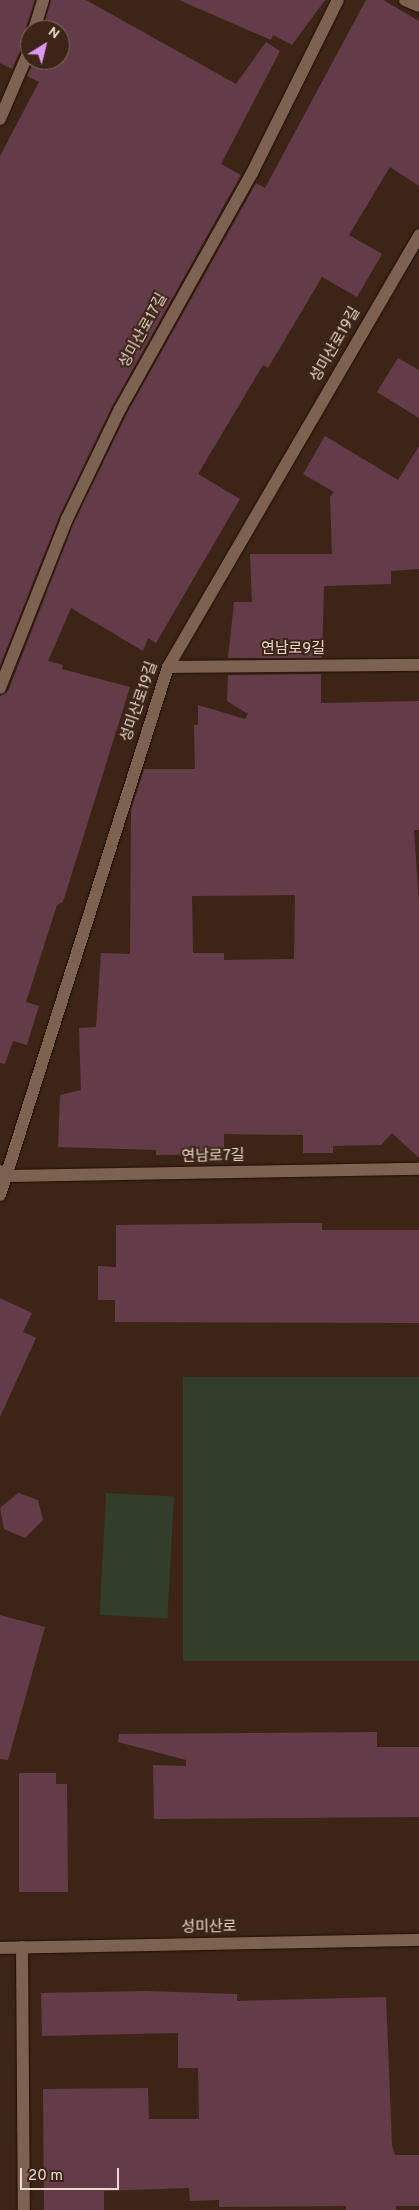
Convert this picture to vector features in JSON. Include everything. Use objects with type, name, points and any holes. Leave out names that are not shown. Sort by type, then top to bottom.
[{"type":"street","points":[[37,20],[43,0]]},
{"type":"street","name":"성미산로17길","points":[[0,688],[67,519],[120,409],[252,173],[338,0]]},
{"type":"street","points":[[405,0],[419,6]]},
{"type":"street","points":[[0,119],[21,70]]},
{"type":"street","name":"성미산로19길","points":[[0,1195],[4,1174],[168,667],[419,236]]},
{"type":"street","name":"연남로9길","points":[[168,667],[419,665]]},
{"type":"street","name":"연남로7길","points":[[4,1174],[419,1169]]},
{"type":"street","name":"성미산로","points":[[0,1948],[419,1940]]},
{"type":"street","points":[[22,1947],[24,2210]]},
{"type":"green space","points":[[183,1377],[419,1377],[419,1661],[183,1661]]},
{"type":"green space","points":[[106,1493],[174,1497],[168,1618],[100,1615]]},
{"type":"building","points":[[0,0],[35,0],[29,20],[20,20],[20,52],[12,69],[0,63]]},
{"type":"building","points":[[51,0],[86,0],[236,84],[266,42],[280,51],[221,164],[241,175],[113,405],[60,515],[0,666],[0,156],[39,82],[27,76],[30,70],[70,70],[70,20],[45,20]]},
{"type":"building","points":[[179,0],[325,0],[292,45],[273,35],[271,40]]},
{"type":"building","points":[[366,0],[383,0],[419,21],[419,186],[390,167],[349,235],[382,254],[357,297],[322,277],[268,368],[263,365],[198,474],[240,499],[156,643],[148,638],[143,651],[71,608],[48,661],[63,665],[62,669],[130,687],[63,902],[57,905],[26,1002],[39,1006],[27,1045],[13,1041],[5,1064],[0,1063],[0,696],[8,691],[74,522],[127,413],[256,183],[265,188]]},
{"type":"building","points":[[398,358],[419,370],[419,418],[377,392]]},
{"type":"building","points":[[325,436],[398,480],[419,446],[419,569],[391,571],[391,584],[324,586],[322,658],[228,658],[234,602],[252,602],[250,554],[332,554],[330,497],[334,492],[303,474]]},
{"type":"building","points":[[321,674],[321,703],[419,701],[419,830],[414,830],[419,903],[419,1158],[392,1133],[381,1145],[333,1146],[333,1153],[303,1153],[303,1135],[224,1134],[224,1152],[221,1154],[156,1155],[156,1150],[58,1147],[60,1095],[81,1090],[79,1028],[96,1027],[101,953],[130,954],[131,810],[144,769],[195,769],[194,725],[198,725],[198,705],[245,719],[248,714],[227,701],[228,675]],"holes":[[[295,895],[294,959],[224,960],[224,953],[193,953],[192,896]]]},
{"type":"building","points":[[322,1223],[322,1230],[419,1230],[419,1323],[115,1322],[115,1300],[98,1300],[98,1266],[116,1267],[116,1225]]},
{"type":"building","points":[[0,1298],[32,1313],[23,1332],[36,1338],[0,1417]]},
{"type":"building","points":[[18,1493],[38,1500],[43,1520],[25,1538],[4,1529],[0,1508]]},
{"type":"building","points":[[0,1615],[45,1627],[8,1760],[0,1759]]},
{"type":"building","points":[[377,1732],[377,1747],[419,1747],[419,1817],[154,1819],[153,1765],[186,1766],[186,1760],[118,1742],[119,1734]]},
{"type":"building","points":[[19,1773],[56,1773],[56,1784],[67,1784],[68,1892],[19,1892]]},
{"type":"building","points":[[146,1991],[237,1994],[237,2001],[386,1997],[392,2145],[395,2155],[419,2155],[419,2206],[396,2206],[396,2210],[346,2210],[346,2206],[219,2207],[219,2200],[190,2201],[189,2188],[104,2191],[104,2210],[44,2210],[43,2089],[148,2088],[149,2119],[199,2119],[198,2068],[178,2068],[178,2033],[42,2036],[41,1993]]}]
